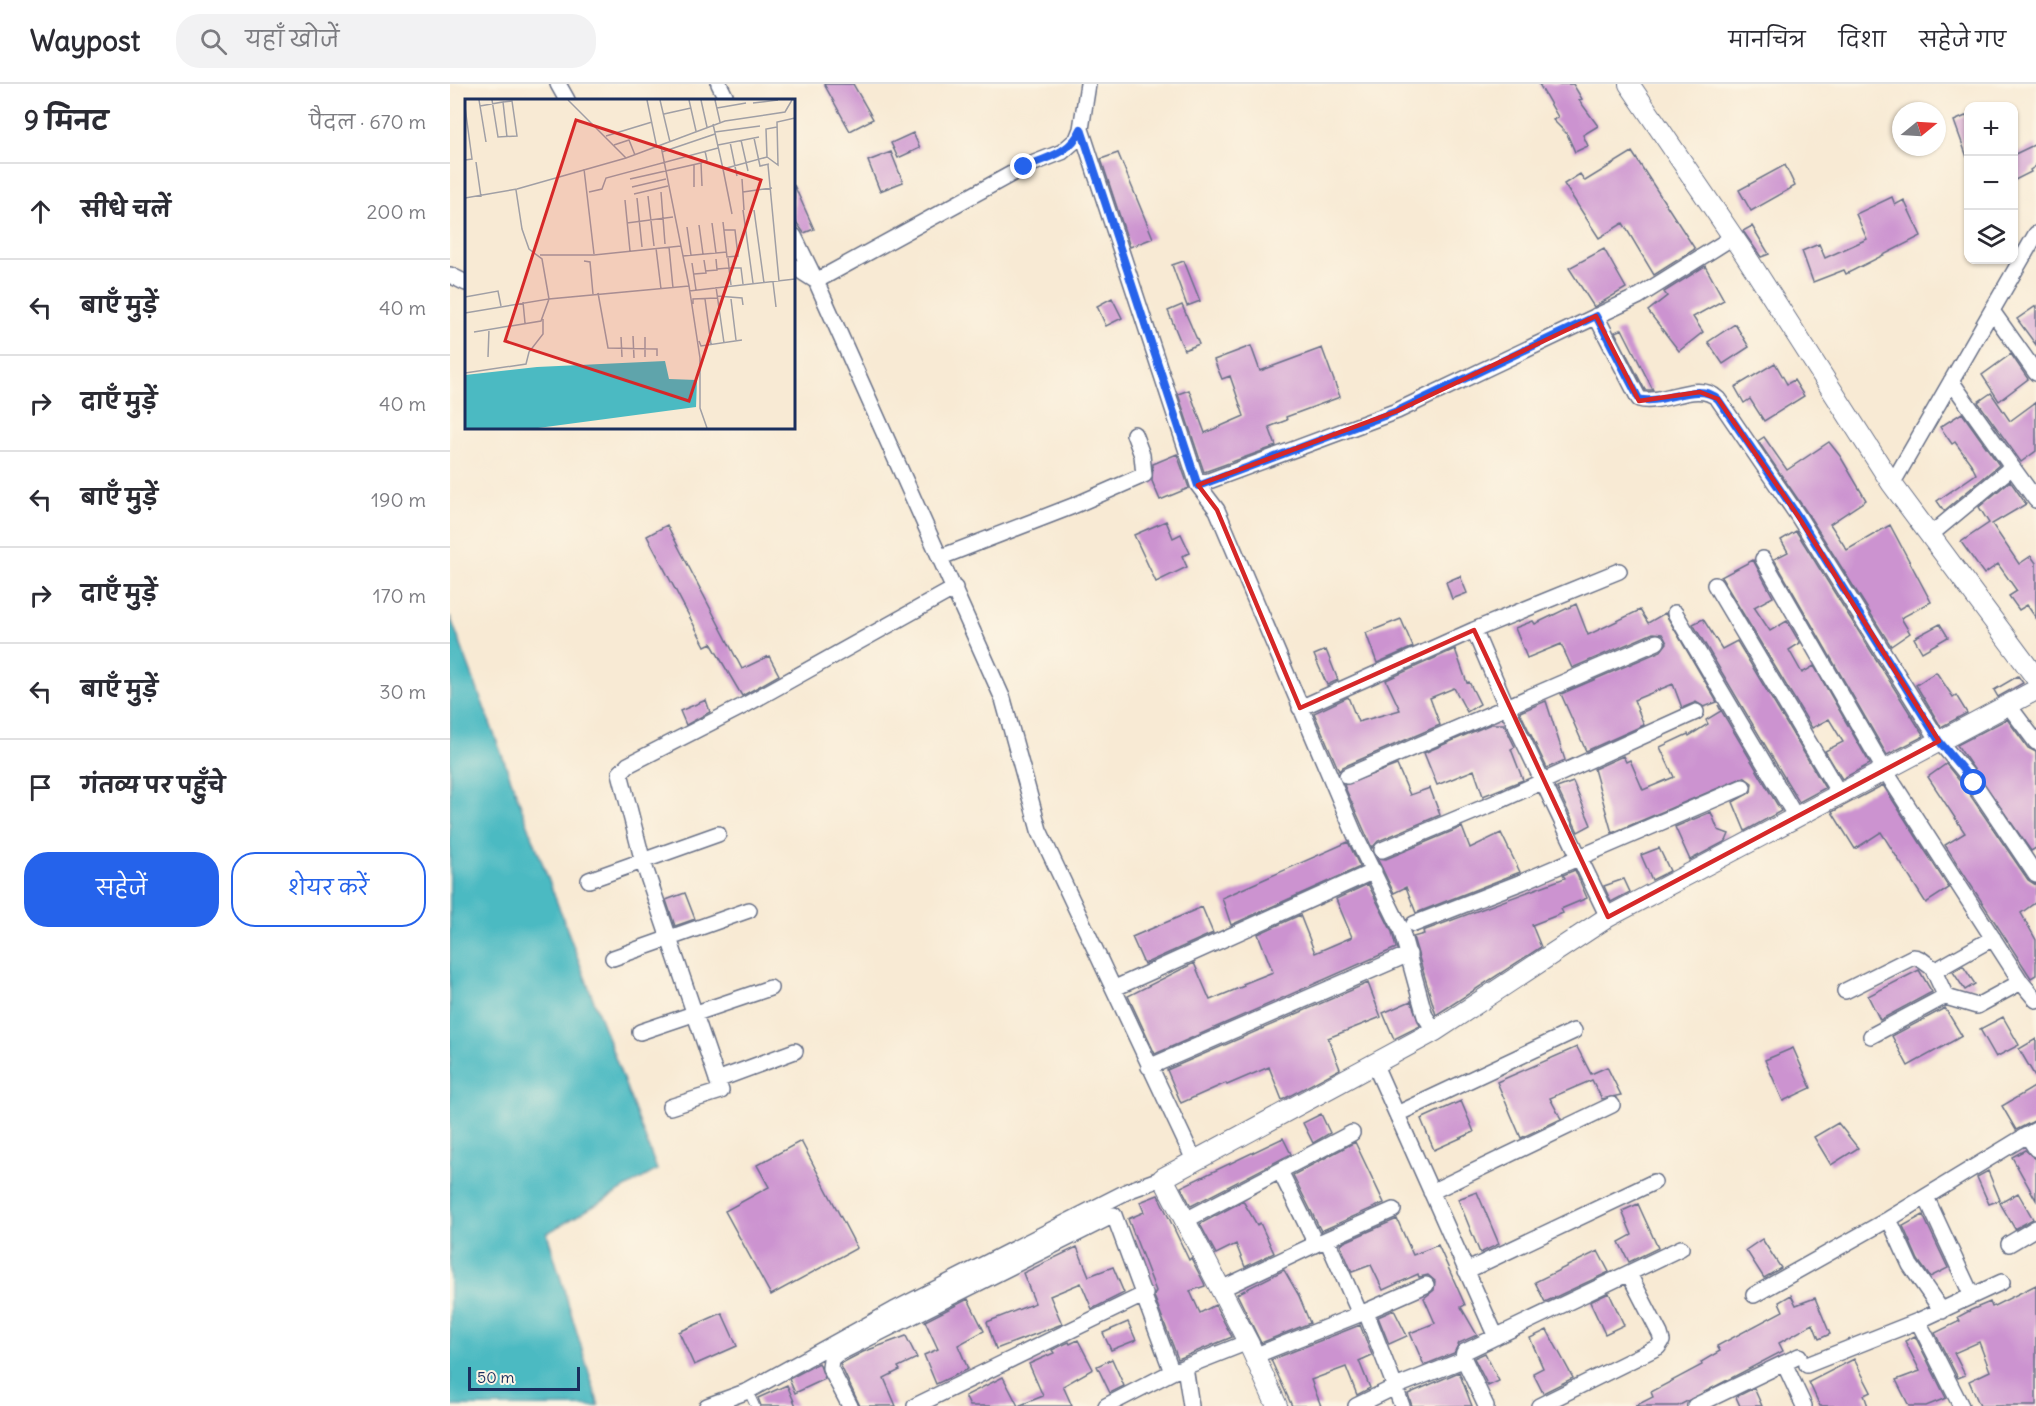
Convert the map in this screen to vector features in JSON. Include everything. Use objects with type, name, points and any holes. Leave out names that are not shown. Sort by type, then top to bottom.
[{"type":"street","points":[[558,84],[566,99]]},
{"type":"street","points":[[719,84],[726,99]]},
{"type":"street","points":[[1088,84],[1079,134],[1198,486],[1217,510],[1355,835],[1401,929],[1425,1016],[1435,1031]]},
{"type":"street","points":[[1629,84],[1732,237],[1892,484],[1929,536],[2032,667]]},
{"type":"street","points":[[816,281],[1024,167],[1062,152],[1079,134]]},
{"type":"street","points":[[1892,484],[2036,234]]},
{"type":"street","points":[[1198,486],[1397,411],[1639,296],[1732,237]]},
{"type":"street","points":[[795,238],[955,588],[1003,699],[1032,814],[1149,1067],[1196,1162]]},
{"type":"street","points":[[795,268],[816,281]]},
{"type":"street","points":[[450,275],[465,282]]},
{"type":"street","points":[[1992,311],[2036,373]]},
{"type":"street","points":[[1596,316],[1639,399],[1701,392],[1718,399],[1798,516],[1939,741],[1974,783],[2036,875]]},
{"type":"street","points":[[1951,381],[2036,500]]},
{"type":"street","points":[[941,557],[1073,506],[1144,475],[1142,455],[1134,434]]},
{"type":"street","points":[[1929,536],[2012,466]]},
{"type":"street","points":[[1763,560],[1884,769],[2021,982],[2036,1000]]},
{"type":"street","points":[[1300,708],[1474,630],[1619,571]]},
{"type":"street","points":[[1715,585],[1839,793]]},
{"type":"street","points":[[670,1107],[722,1091],[643,862],[620,773],[628,765],[747,704],[955,588]]},
{"type":"street","points":[[1675,613],[1796,817]]},
{"type":"street","points":[[1474,630],[1506,705],[1608,917]]},
{"type":"street","points":[[1347,776],[1506,705],[1657,642]]},
{"type":"street","points":[[707,1406],[748,1391],[894,1310],[1130,1190],[1163,1178],[1196,1162],[1435,1031],[1608,917],[2036,690]]},
{"type":"street","points":[[2009,706],[2036,742]]},
{"type":"street","points":[[1382,850],[1696,712]]},
{"type":"street","points":[[1414,924],[1743,787]]},
{"type":"street","points":[[588,880],[718,834]]},
{"type":"street","points":[[1114,988],[1374,871]]},
{"type":"street","points":[[613,958],[749,910]]},
{"type":"street","points":[[1932,969],[1938,969],[1993,938]]},
{"type":"street","points":[[1149,1067],[1409,954]]},
{"type":"street","points":[[1845,991],[1913,957],[1918,957],[1932,969],[1946,997]]},
{"type":"street","points":[[1871,1036],[1946,997],[1977,1006],[2021,982]]},
{"type":"street","points":[[640,1032],[770,988]]},
{"type":"street","points":[[1397,1114],[1574,1031]]},
{"type":"street","points":[[717,1080],[795,1051]]},
{"type":"street","points":[[1374,1063],[1496,1337]]},
{"type":"street","points":[[1431,1192],[1612,1105]]},
{"type":"street","points":[[1186,1220],[1352,1133]]},
{"type":"street","points":[[1754,1295],[1889,1219],[2031,1133],[2036,1149]]},
{"type":"street","points":[[1280,1171],[1363,1313],[1402,1406]]},
{"type":"street","points":[[1163,1178],[1221,1289],[1277,1406]]},
{"type":"street","points":[[1466,1271],[1654,1182]]},
{"type":"street","points":[[1926,1197],[1972,1296]]},
{"type":"street","points":[[1221,1289],[1393,1210]]},
{"type":"street","points":[[850,1406],[830,1368],[831,1359],[837,1354],[1110,1216],[1117,1217],[1145,1294],[1179,1370],[1191,1406]]},
{"type":"street","points":[[1889,1219],[1910,1265],[1942,1311]]},
{"type":"street","points":[[2009,1244],[2036,1228]]},
{"type":"street","points":[[1486,1406],[1463,1357],[1469,1348],[1681,1248]]},
{"type":"street","points":[[1539,1406],[1658,1347],[1662,1341],[1660,1334],[1629,1274]]},
{"type":"street","points":[[1695,1406],[1784,1363],[1803,1360],[1918,1321],[2002,1282]]},
{"type":"street","points":[[1106,1406],[1179,1370],[1363,1313],[1426,1285]]},
{"type":"street","points":[[915,1406],[1145,1294]]},
{"type":"street","points":[[1918,1321],[1961,1406]]},
{"type":"street","points":[[1356,1406],[1395,1387],[1458,1362]]},
{"type":"street","points":[[1784,1363],[1804,1406]]},
{"type":"lane","points":[[748,1391],[755,1406]]},
{"type":"highlighted area","points":[[1596,316],[1639,401],[1700,392],[1718,399],[1798,516],[1939,741],[1608,917],[1474,630],[1300,708],[1217,510],[1198,485],[1397,411]]},
{"type":"water","points":[[450,616],[657,1170],[547,1233],[599,1406],[450,1406]]},
{"type":"building","points":[[824,84],[853,84],[873,119],[850,131]]},
{"type":"building","points":[[1539,84],[1573,84],[1582,99],[1579,100],[1598,126],[1583,135],[1588,146],[1575,152],[1567,134],[1553,120],[1558,117]]},
{"type":"building","points":[[1964,117],[1964,149],[1954,121]]},
{"type":"building","points":[[913,133],[920,148],[898,158],[891,143]]},
{"type":"building","points":[[2036,144],[2036,166],[2030,170],[2031,172],[2018,178],[2018,156],[2018,153]]},
{"type":"building","points":[[891,152],[903,182],[880,191],[868,161]]},
{"type":"building","points":[[1632,152],[1695,249],[1654,275],[1623,223],[1599,238],[1564,184],[1580,174],[1585,181]]},
{"type":"building","points":[[1118,153],[1153,238],[1130,247],[1101,159]]},
{"type":"building","points":[[1785,165],[1795,186],[1751,211],[1739,190]]},
{"type":"building","points":[[795,187],[814,229],[804,233],[795,220]]},
{"type":"building","points":[[1892,197],[1895,205],[1904,200],[1921,236],[1846,274],[1844,270],[1813,282],[1802,251],[1819,244],[1825,258],[1867,239],[1856,214]]},
{"type":"building","points":[[1752,226],[1769,254],[1761,257],[1743,231]]},
{"type":"building","points":[[1604,249],[1626,288],[1594,307],[1569,268]]},
{"type":"building","points":[[1184,261],[1200,301],[1187,306],[1172,265]]},
{"type":"building","points":[[1705,266],[1724,300],[1693,317],[1703,332],[1679,351],[1648,311],[1667,296],[1664,292]]},
{"type":"building","points":[[1112,298],[1122,318],[1106,326],[1097,306]]},
{"type":"building","points":[[1182,305],[1199,344],[1184,350],[1168,311]]},
{"type":"building","points":[[2036,306],[2036,345],[2017,319]]},
{"type":"building","points":[[1735,324],[1749,347],[1723,364],[1708,342]]},
{"type":"building","points":[[1622,329],[1653,390],[1645,390],[1615,332]]},
{"type":"building","points":[[1251,346],[1260,371],[1322,348],[1340,397],[1286,417],[1287,420],[1269,427],[1276,446],[1204,472],[1178,394],[1189,390],[1205,433],[1244,416],[1230,376],[1222,379],[1214,360]]},
{"type":"building","points":[[2011,354],[2028,379],[1999,401],[1982,375]]},
{"type":"building","points":[[1775,363],[1787,384],[1794,380],[1804,396],[1764,421],[1750,399],[1744,403],[1735,387]]},
{"type":"building","points":[[1991,393],[2010,421],[2036,402],[2036,451],[2021,462],[1978,402]]},
{"type":"building","points":[[1962,413],[1999,465],[1944,511],[1937,501],[1976,474],[1955,442],[1952,444],[1940,427]]},
{"type":"building","points":[[1764,437],[1787,470],[1829,442],[1840,456],[1866,500],[1830,524],[1847,550],[1890,525],[1931,602],[1901,618],[1910,633],[1891,646],[1806,511],[1758,441]]},
{"type":"building","points":[[1177,454],[1189,488],[1160,500],[1152,481],[1153,464]]},
{"type":"building","points":[[2010,481],[2026,504],[1992,524],[2019,564],[2031,556],[2036,563],[2036,618],[2027,605],[2019,610],[2009,596],[2017,591],[1998,564],[1984,574],[1961,542],[1989,523],[1979,507]]},
{"type":"building","points":[[1166,521],[1173,538],[1181,534],[1190,553],[1182,556],[1187,567],[1156,582],[1134,535]]},
{"type":"building","points":[[667,525],[742,669],[769,656],[779,675],[742,696],[711,643],[705,646],[647,536]]},
{"type":"building","points":[[1796,531],[1924,736],[1887,755],[1774,559],[1788,552],[1781,540]]},
{"type":"building","points":[[1753,560],[1773,597],[1754,607],[1770,631],[1787,621],[1800,643],[1789,650],[1802,673],[1814,666],[1870,764],[1842,779],[1825,751],[1843,742],[1829,719],[1812,728],[1721,577]]},
{"type":"building","points":[[1460,576],[1467,593],[1452,599],[1446,582]]},
{"type":"building","points":[[1576,604],[1588,635],[1640,610],[1648,623],[1665,613],[1717,702],[1704,707],[1696,702],[1682,708],[1673,684],[1634,700],[1644,725],[1586,751],[1561,694],[1661,651],[1667,643],[1662,634],[1653,633],[1572,668],[1561,644],[1527,658],[1515,628],[1533,621],[1535,624]]},
{"type":"building","points":[[1401,619],[1413,647],[1377,663],[1366,633]]},
{"type":"building","points":[[1703,619],[1722,649],[1737,641],[1825,788],[1799,802],[1693,624]]},
{"type":"building","points":[[1940,624],[1948,637],[1922,652],[1914,638]]},
{"type":"building","points":[[1455,649],[1467,683],[1469,682],[1480,704],[1467,712],[1454,688],[1430,698],[1440,725],[1343,767],[1339,771],[1314,713],[1348,697],[1358,722],[1400,710],[1386,680]]},
{"type":"building","points":[[1326,650],[1338,680],[1327,685],[1314,655]]},
{"type":"building","points":[[1936,672],[1953,697],[1956,695],[1967,713],[1941,727],[1916,685]]},
{"type":"building","points":[[2018,676],[2023,683],[1998,697],[1994,690]]},
{"type":"building","points":[[706,700],[710,712],[686,725],[680,711]]},
{"type":"building","points":[[1546,701],[1565,760],[1547,768],[1520,712]]},
{"type":"building","points":[[1718,705],[1781,811],[1745,831],[1733,802],[1751,792],[1752,783],[1744,777],[1612,833],[1594,769],[1623,756],[1626,762],[1630,760],[1643,790],[1674,777],[1660,747],[1688,734],[1689,736],[1708,724],[1706,720],[1721,711]]},
{"type":"building","points":[[2007,719],[2028,748],[2036,752],[2036,848],[2031,851],[1957,745]]},
{"type":"building","points":[[1491,724],[1504,724],[1515,747],[1511,749],[1523,780],[1483,796],[1474,770],[1437,785],[1424,753]]},
{"type":"building","points":[[1946,764],[1966,789],[2028,880],[2036,885],[2036,902],[2021,913],[2036,940],[2036,975],[2031,978],[1945,845],[1965,833],[1928,777]]},
{"type":"building","points":[[1397,765],[1410,795],[1430,788],[1440,815],[1378,841],[1372,848],[1344,785]]},
{"type":"building","points":[[1573,782],[1591,825],[1578,832],[1557,788]]},
{"type":"building","points":[[1883,785],[1949,888],[1926,903],[1881,832],[1855,849],[1832,812]]},
{"type":"building","points":[[1711,812],[1718,830],[1729,834],[1726,841],[1690,860],[1675,827]]},
{"type":"building","points":[[1462,827],[1470,848],[1501,833],[1520,872],[1416,913],[1406,887],[1394,893],[1377,858],[1386,859]]},
{"type":"building","points":[[1348,842],[1360,867],[1231,925],[1222,898]]},
{"type":"building","points":[[1659,848],[1670,871],[1652,880],[1641,855]]},
{"type":"building","points":[[1575,870],[1587,898],[1561,909],[1563,913],[1532,925],[1541,947],[1436,1015],[1413,937],[1424,934],[1423,931],[1565,878],[1563,875]]},
{"type":"building","points":[[1624,879],[1630,892],[1611,902],[1604,886]]},
{"type":"building","points":[[1368,884],[1392,932],[1396,948],[1155,1054],[1128,996],[1194,963],[1210,1000],[1244,986],[1243,984],[1273,972],[1258,934],[1300,915],[1315,953],[1352,937],[1336,899]]},
{"type":"building","points":[[685,893],[695,919],[675,926],[666,900]]},
{"type":"building","points":[[1202,907],[1213,933],[1144,964],[1132,937]]},
{"type":"building","points":[[1963,966],[1975,984],[1965,990],[1953,972]]},
{"type":"building","points":[[1919,970],[1932,992],[1880,1020],[1868,996]]},
{"type":"building","points":[[1368,983],[1381,1017],[1328,1038],[1340,1069],[1282,1100],[1269,1067],[1181,1103],[1167,1070]]},
{"type":"building","points":[[1411,1001],[1420,1026],[1394,1039],[1383,1013]]},
{"type":"building","points":[[1945,1008],[1962,1036],[1908,1066],[1892,1036]]},
{"type":"building","points":[[2003,1017],[2019,1045],[1996,1057],[1980,1029]]},
{"type":"building","points":[[2036,1039],[2036,1078],[2019,1049]]},
{"type":"building","points":[[1577,1047],[1591,1074],[1607,1067],[1621,1095],[1602,1099],[1592,1080],[1550,1098],[1561,1119],[1521,1138],[1497,1082]]},
{"type":"building","points":[[1793,1048],[1811,1088],[1783,1101],[1765,1060]]},
{"type":"building","points":[[2036,1086],[2036,1120],[2016,1130],[2002,1106]]},
{"type":"building","points":[[1461,1101],[1474,1132],[1434,1150],[1421,1119]]},
{"type":"building","points":[[1321,1114],[1330,1133],[1313,1143],[1303,1123]]},
{"type":"building","points":[[1838,1123],[1858,1148],[1831,1165],[1814,1137]]},
{"type":"building","points":[[1283,1138],[1291,1154],[1191,1206],[1181,1187]]},
{"type":"building","points":[[801,1141],[857,1248],[771,1295],[725,1211],[769,1187],[757,1165]]},
{"type":"building","points":[[1355,1142],[1384,1203],[1321,1231],[1293,1175]]},
{"type":"building","points":[[2025,1150],[2036,1159],[2036,1200],[2012,1157]]},
{"type":"building","points":[[1988,1171],[2000,1200],[1989,1204],[1977,1177]]},
{"type":"building","points":[[1477,1192],[1499,1244],[1480,1253],[1458,1199]]},
{"type":"building","points":[[2018,1193],[2033,1219],[2015,1229],[2000,1203]]},
{"type":"building","points":[[1158,1195],[1189,1260],[1191,1258],[1204,1283],[1205,1286],[1190,1291],[1200,1313],[1215,1305],[1232,1337],[1178,1359],[1154,1296],[1156,1291],[1128,1219],[1144,1212],[1140,1202]]},
{"type":"building","points":[[1243,1201],[1257,1225],[1260,1223],[1274,1253],[1245,1267],[1236,1244],[1216,1254],[1200,1224]]},
{"type":"building","points":[[1638,1204],[1658,1248],[1629,1262],[1619,1242],[1632,1235],[1622,1211]]},
{"type":"building","points":[[1923,1215],[1948,1268],[1930,1277],[1918,1260],[1903,1226]]},
{"type":"building","points":[[1397,1219],[1413,1255],[1438,1245],[1465,1305],[1461,1307],[1477,1335],[1459,1343],[1454,1353],[1424,1365],[1410,1333],[1435,1323],[1424,1298],[1434,1290],[1435,1281],[1428,1275],[1419,1277],[1418,1274],[1383,1290],[1371,1265],[1352,1272],[1340,1244]]},
{"type":"building","points":[[1762,1239],[1781,1268],[1764,1278],[1746,1250]]},
{"type":"building","points":[[1077,1247],[1089,1276],[1113,1267],[1124,1293],[1092,1309],[1081,1283],[1050,1296],[1062,1324],[996,1349],[987,1322],[1035,1303],[1023,1273]]},
{"type":"building","points":[[1598,1251],[1609,1272],[1545,1302],[1535,1282]]},
{"type":"building","points":[[1284,1270],[1299,1296],[1310,1323],[1261,1343],[1237,1294]]},
{"type":"building","points":[[2036,1285],[2036,1406],[1980,1406],[1969,1381],[1990,1371],[1979,1342],[1954,1353],[1965,1375],[1958,1378],[1935,1333],[1960,1321],[1958,1317],[1971,1310],[1990,1302],[1992,1307]]},
{"type":"building","points":[[1609,1293],[1624,1325],[1605,1334],[1590,1302]]},
{"type":"building","points":[[1791,1295],[1796,1305],[1815,1298],[1830,1334],[1819,1339],[1813,1324],[1779,1343],[1783,1351],[1678,1406],[1635,1406],[1653,1397],[1651,1392],[1702,1365],[1701,1362],[1720,1351],[1717,1346],[1783,1311],[1779,1302]]},
{"type":"building","points":[[968,1299],[984,1331],[958,1345],[968,1369],[936,1384],[924,1355],[938,1349],[925,1321]]},
{"type":"building","points":[[1394,1310],[1407,1336],[1389,1344],[1378,1317]]},
{"type":"building","points":[[722,1313],[737,1346],[694,1365],[679,1332]]},
{"type":"building","points":[[1128,1322],[1136,1340],[1111,1350],[1103,1333]]},
{"type":"building","points":[[1360,1325],[1372,1355],[1359,1361],[1370,1388],[1357,1395],[1346,1367],[1311,1380],[1321,1406],[1292,1406],[1271,1360]]},
{"type":"building","points":[[1547,1330],[1573,1378],[1543,1393],[1533,1373],[1543,1368],[1530,1338]]},
{"type":"building","points":[[906,1336],[917,1358],[898,1367],[900,1370],[884,1378],[896,1406],[860,1406],[840,1364],[863,1352]]},
{"type":"building","points":[[1915,1336],[1946,1398],[1926,1406],[1909,1406],[1896,1380],[1920,1371],[1905,1341]]},
{"type":"building","points":[[1078,1340],[1093,1369],[1063,1386],[1072,1406],[1018,1406],[1043,1396],[1029,1364],[1054,1353],[1052,1350]]},
{"type":"building","points":[[1485,1353],[1499,1381],[1488,1386],[1474,1358]]},
{"type":"building","points":[[1112,1359],[1124,1386],[1110,1393],[1097,1366]]},
{"type":"building","points":[[1854,1359],[1871,1392],[1864,1395],[1868,1406],[1820,1406],[1809,1382]]},
{"type":"building","points":[[819,1363],[825,1379],[795,1393],[789,1379]]},
{"type":"building","points":[[1459,1372],[1472,1406],[1412,1406],[1408,1394]]},
{"type":"building","points":[[1003,1377],[1018,1406],[970,1406],[965,1396]]},
{"type":"building","points":[[787,1385],[796,1406],[761,1406],[758,1398]]},
{"type":"building","points":[[1754,1388],[1762,1406],[1740,1406],[1736,1397]]},
{"type":"route","points":[[1024,167],[1062,152],[1077,139],[1081,129],[1198,486],[1262,459],[1397,411],[1596,316],[1639,399],[1701,392],[1718,399],[1798,516],[1939,741],[1974,783]]}]
